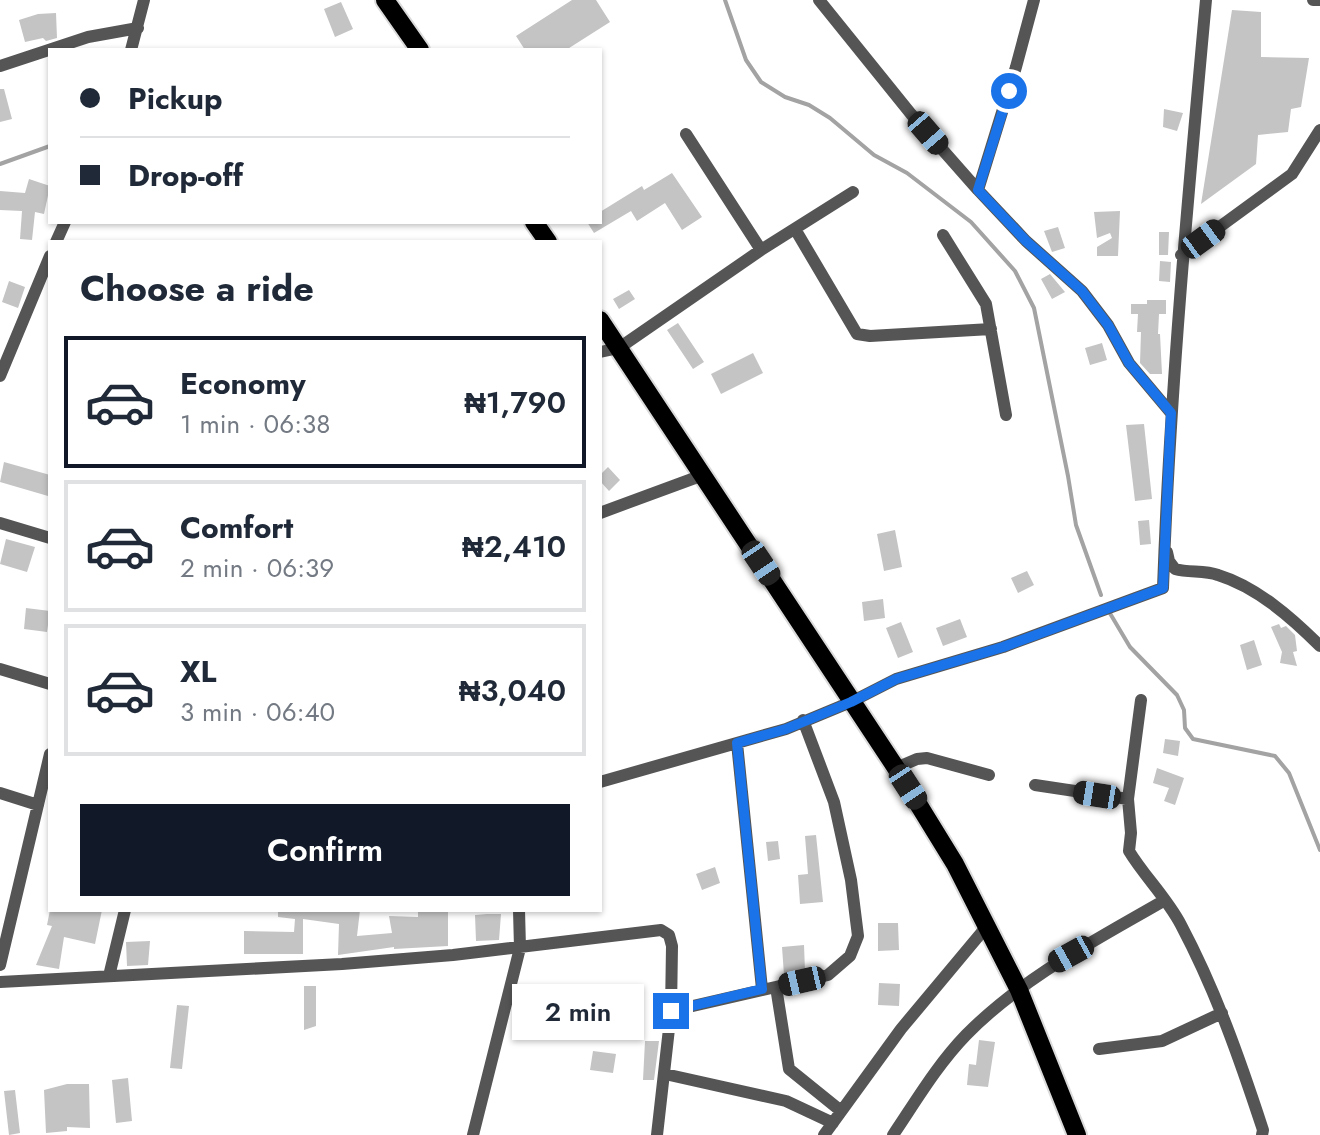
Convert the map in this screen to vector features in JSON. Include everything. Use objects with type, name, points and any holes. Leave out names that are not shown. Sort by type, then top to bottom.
[{"type":"highway","points":[[385,0],[419,48]]},
{"type":"highway","points":[[602,323],[896,768],[955,864],[1019,990],[1077,1135]]},
{"type":"street","points":[[132,48],[144,0]]},
{"type":"street","points":[[819,0],[911,114],[978,190],[1026,241],[1082,291],[1108,325],[1129,363],[1171,413]]},
{"type":"street","points":[[978,190],[1034,0]]},
{"type":"street","points":[[602,781],[786,729],[896,679],[1003,647],[1163,588],[1181,255],[1206,0]]},
{"type":"street","points":[[1313,0],[1320,0]]},
{"type":"street","points":[[55,48],[88,37],[138,28]]},
{"type":"street","points":[[0,66],[48,50]]},
{"type":"street","points":[[1181,255],[1292,174],[1320,130]]},
{"type":"street","points":[[686,134],[761,250]]},
{"type":"street","points":[[602,352],[619,348],[761,250],[853,192]]},
{"type":"street","points":[[795,229],[857,334],[870,336],[991,329]]},
{"type":"street","points":[[943,235],[986,304],[1006,415]]},
{"type":"street","points":[[0,376],[48,261]]},
{"type":"street","points":[[602,512],[703,475]]},
{"type":"street","points":[[0,523],[48,537]]},
{"type":"street","points":[[1165,541],[1169,561],[1175,569],[1208,572],[1233,581],[1289,614],[1320,646]]},
{"type":"street","points":[[0,669],[48,683]]},
{"type":"street","points":[[1141,700],[1128,799],[1129,851],[1180,923],[1222,1013],[1263,1130],[1262,1135]]},
{"type":"street","points":[[671,1011],[828,975],[850,956],[858,936],[851,880],[834,802],[803,720]]},
{"type":"street","points":[[737,743],[762,989]]},
{"type":"street","points":[[896,768],[927,758],[989,775]]},
{"type":"street","points":[[0,965],[48,762]]},
{"type":"street","points":[[1035,785],[1128,799]]},
{"type":"street","points":[[0,793],[38,805]]},
{"type":"street","points":[[893,1135],[925,1084],[966,1035],[1055,963],[1165,900]]},
{"type":"street","points":[[109,976],[125,912]]},
{"type":"street","points":[[473,1135],[520,948],[519,912]]},
{"type":"street","points":[[824,1135],[901,1029],[987,926]]},
{"type":"street","points":[[0,982],[342,964],[520,948],[661,930],[669,935],[672,946],[671,1011],[657,1135]]},
{"type":"street","points":[[776,987],[789,1069],[841,1111]]},
{"type":"street","points":[[1099,1049],[1162,1041],[1222,1013]]},
{"type":"street","points":[[665,1074],[786,1101],[833,1123]]},
{"type":"building","points":[[572,0],[596,0],[610,22],[569,48],[524,48],[516,36]]},
{"type":"building","points":[[341,2],[353,29],[335,37],[324,9]]},
{"type":"building","points":[[1232,10],[1261,12],[1261,57],[1309,58],[1301,107],[1291,109],[1288,132],[1258,135],[1256,164],[1201,204]]},
{"type":"building","points":[[56,13],[57,38],[25,42],[19,20]]},
{"type":"building","points":[[0,89],[4,89],[12,119],[0,122]]},
{"type":"building","points":[[1164,109],[1183,113],[1177,131],[1163,127]]},
{"type":"building","points":[[672,173],[702,217],[682,230],[665,203],[637,221],[631,211],[594,233],[588,224],[602,224],[602,211],[642,186],[644,190]]},
{"type":"building","points":[[29,179],[48,185],[44,214],[35,212],[32,240],[20,239],[22,211],[0,210],[0,191],[25,193]]},
{"type":"building","points":[[1120,211],[1118,256],[1097,256],[1097,247],[1112,238],[1110,233],[1097,238],[1094,212]]},
{"type":"building","points":[[1058,227],[1065,248],[1052,252],[1044,231]]},
{"type":"building","points":[[1159,232],[1169,232],[1168,255],[1159,255]]},
{"type":"building","points":[[1160,261],[1171,262],[1170,282],[1159,281]]},
{"type":"building","points":[[1050,274],[1065,292],[1052,299],[1041,279]]},
{"type":"building","points":[[9,281],[25,287],[18,308],[2,302]]},
{"type":"building","points":[[629,290],[635,299],[619,309],[613,299]]},
{"type":"building","points":[[1147,300],[1166,300],[1166,314],[1159,314],[1162,374],[1150,374],[1140,363],[1141,332],[1137,332],[1138,314],[1131,314],[1131,304],[1147,304]]},
{"type":"building","points":[[678,323],[704,362],[693,369],[667,330]]},
{"type":"building","points":[[1102,343],[1107,360],[1090,365],[1085,348]]},
{"type":"building","points":[[753,353],[763,373],[721,394],[711,374]]},
{"type":"building","points":[[1144,424],[1152,499],[1135,501],[1126,425]]},
{"type":"building","points":[[4,462],[48,474],[48,496],[0,482]]},
{"type":"building","points":[[608,467],[620,480],[609,491],[602,483],[602,473]]},
{"type":"building","points":[[1149,520],[1151,544],[1140,545],[1138,521]]},
{"type":"building","points":[[895,530],[902,567],[884,571],[877,534]]},
{"type":"building","points":[[6,539],[35,547],[27,572],[0,564]]},
{"type":"building","points":[[1027,571],[1034,585],[1018,593],[1011,578]]},
{"type":"building","points":[[883,599],[885,618],[864,621],[862,602]]},
{"type":"building","points":[[26,608],[48,611],[47,632],[24,629]]},
{"type":"building","points":[[960,619],[967,637],[943,646],[936,628]]},
{"type":"building","points":[[901,622],[913,652],[898,658],[886,628]]},
{"type":"building","points":[[1279,624],[1295,635],[1297,651],[1293,652],[1297,666],[1280,663],[1282,652],[1271,627]]},
{"type":"building","points":[[1254,640],[1262,665],[1247,670],[1240,645]]},
{"type":"building","points":[[1165,739],[1180,741],[1178,756],[1163,753]]},
{"type":"building","points":[[1157,768],[1184,778],[1175,805],[1164,801],[1169,788],[1153,783]]},
{"type":"building","points":[[816,835],[823,902],[800,904],[798,875],[808,874],[805,836]]},
{"type":"building","points":[[778,841],[780,859],[768,861],[766,842]]},
{"type":"building","points":[[715,867],[720,883],[702,890],[696,874]]},
{"type":"building","points":[[50,912],[102,912],[95,944],[64,937],[59,969],[36,965],[52,926],[47,925]]},
{"type":"building","points":[[278,912],[360,912],[357,936],[392,933],[389,916],[418,917],[418,912],[448,912],[448,946],[394,947],[338,955],[339,924],[303,919],[303,954],[244,954],[244,931],[294,932],[295,919],[278,917]]},
{"type":"building","points":[[501,914],[499,940],[476,941],[475,915]]},
{"type":"building","points":[[878,923],[898,923],[899,950],[878,951]]},
{"type":"building","points":[[150,941],[148,965],[127,966],[126,942]]},
{"type":"building","points":[[804,945],[805,971],[784,975],[782,947]]},
{"type":"building","points":[[879,983],[900,984],[899,1006],[878,1005]]},
{"type":"building","points":[[304,986],[316,986],[316,1026],[304,1030]]},
{"type":"building","points":[[622,1000],[644,1000],[643,1037],[621,1036]]},
{"type":"building","points":[[177,1005],[189,1006],[182,1069],[170,1068]]},
{"type":"building","points":[[979,1040],[995,1042],[988,1087],[967,1085],[969,1064],[976,1065]]},
{"type":"building","points":[[645,1041],[659,1041],[654,1080],[643,1080]]},
{"type":"building","points":[[593,1051],[616,1054],[613,1073],[590,1070]]},
{"type":"building","points":[[128,1078],[132,1121],[116,1123],[112,1080]]},
{"type":"building","points":[[67,1084],[89,1084],[90,1128],[67,1127],[67,1131],[46,1133],[44,1090]]},
{"type":"building","points":[[15,1090],[20,1133],[9,1135],[4,1091]]},
{"type":"waterway","points":[[725,0],[746,60],[761,82],[830,118],[874,155],[907,173],[971,222],[1015,271],[1034,308],[1076,525],[1101,595]]},
{"type":"waterway","points":[[0,164],[48,147]]},
{"type":"waterway","points":[[1108,610],[1130,647],[1177,695],[1184,710],[1185,728],[1193,739],[1275,756],[1289,773],[1320,850]]},
{"type":"route","points":[[671,1011],[762,989],[737,743],[786,729],[896,679],[1003,647],[1163,588],[1171,413],[1129,363],[1108,325],[1082,291],[1026,241],[978,190],[1009,91]]}]
